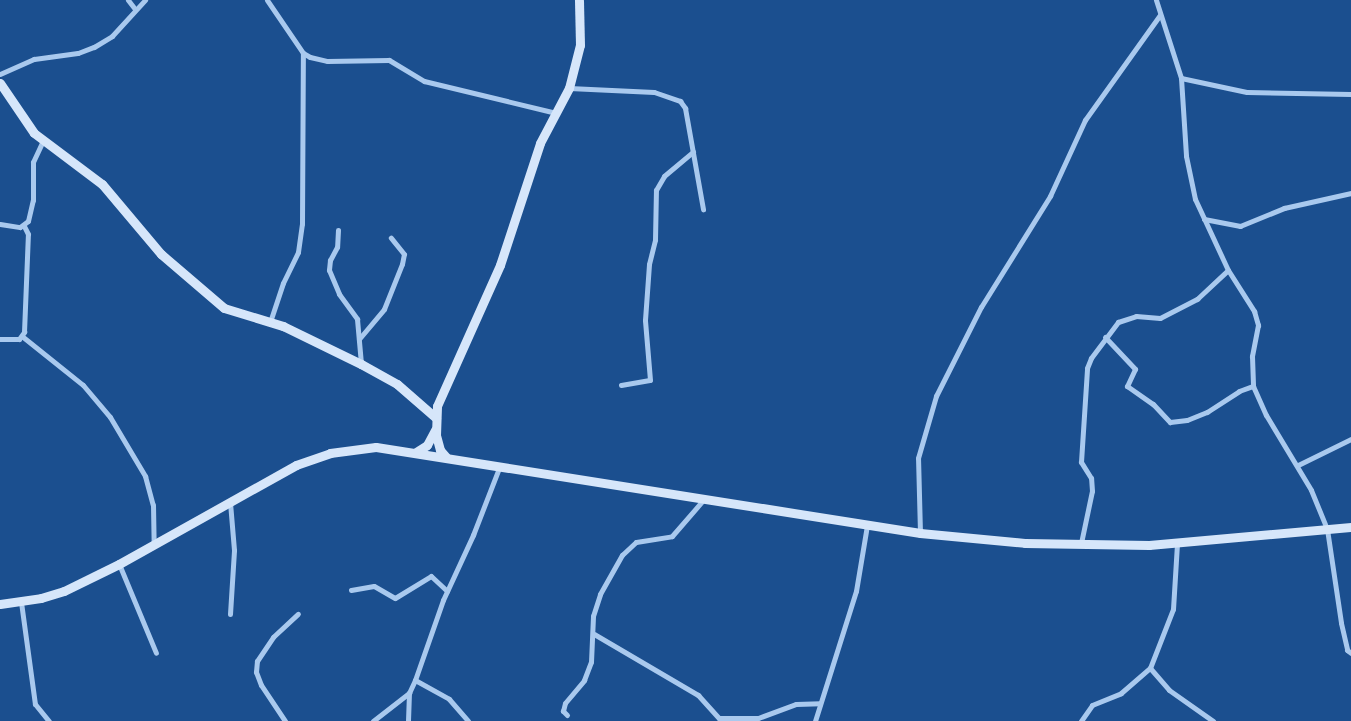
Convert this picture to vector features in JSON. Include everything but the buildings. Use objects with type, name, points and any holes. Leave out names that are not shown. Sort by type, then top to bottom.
[{"type":"main road","points":[[416,452],[427,446],[436,423],[440,397],[500,265],[530,166],[569,88],[580,45],[579,0]]},
{"type":"main road","points":[[0,84],[22,118],[43,141],[102,184],[161,254],[219,304],[241,315],[270,322],[361,364],[397,384],[436,423],[440,450],[446,457]]},
{"type":"main road","points":[[0,604],[21,602],[64,591],[119,564],[230,500],[296,465],[330,453],[376,447],[446,457],[499,468],[920,533],[1025,543],[1177,543],[1351,527]]},
{"type":"street","points":[[128,0],[135,9]]},
{"type":"street","points":[[0,74],[34,60],[78,53],[94,47],[112,36],[145,0]]},
{"type":"street","points":[[268,0],[303,53],[302,224],[298,252],[283,283],[270,322]]},
{"type":"street","points":[[1156,0],[1181,78],[1186,156],[1195,199],[1228,270],[1254,311],[1258,325],[1252,356],[1253,386],[1266,415],[1298,465],[1327,529],[1341,624],[1347,650],[1351,653]]},
{"type":"street","points":[[920,533],[918,458],[926,421],[936,396],[981,307],[1050,196],[1085,120],[1160,16]]},
{"type":"street","points":[[303,53],[327,61],[389,60],[424,81],[556,113]]},
{"type":"street","points":[[1181,78],[1247,92],[1351,94]]},
{"type":"street","points":[[569,88],[654,92],[680,101],[685,108],[703,209]]},
{"type":"street","points":[[24,226],[28,221],[33,200],[33,162],[43,141]]},
{"type":"street","points":[[620,385],[650,380],[645,320],[649,264],[655,240],[656,190],[664,176],[693,152]]},
{"type":"street","points":[[1204,219],[1240,226],[1284,208],[1351,193]]},
{"type":"street","points":[[0,224],[24,226]]},
{"type":"street","points":[[23,337],[28,234],[24,226]]},
{"type":"street","points":[[338,230],[337,247],[330,260],[329,270],[339,294],[357,319],[361,364]]},
{"type":"street","points":[[360,339],[384,309],[402,264],[404,254],[391,238]]},
{"type":"street","points":[[1081,543],[1092,490],[1091,478],[1081,462],[1087,368],[1105,336],[1125,318],[1160,318],[1198,299],[1228,270]]},
{"type":"street","points":[[1105,336],[1134,366],[1128,386],[1152,404],[1170,422],[1200,414],[1253,386]]},
{"type":"street","points":[[0,339],[15,340],[23,337]]},
{"type":"street","points":[[23,337],[84,386],[110,417],[145,476],[153,505],[154,544]]},
{"type":"street","points":[[1298,465],[1351,439]]},
{"type":"street","points":[[373,721],[408,693],[415,680],[448,591],[499,468]]},
{"type":"street","points":[[567,715],[563,708],[587,673],[594,634],[593,616],[600,594],[627,549],[636,542],[672,536],[704,499]]},
{"type":"street","points":[[230,500],[234,550],[230,614]]},
{"type":"street","points":[[815,721],[856,591],[868,525]]},
{"type":"street","points":[[1081,721],[1092,706],[1120,693],[1150,668],[1173,609],[1177,543]]},
{"type":"street","points":[[119,564],[156,653]]},
{"type":"street","points":[[351,590],[374,586],[395,598],[431,576],[448,591]]},
{"type":"street","points":[[21,602],[35,704],[48,721]]},
{"type":"street","points":[[285,721],[261,686],[256,672],[257,661],[273,637],[298,614]]},
{"type":"street","points":[[594,634],[698,695],[719,718],[758,718],[796,704],[820,703]]},
{"type":"street","points":[[1150,668],[1169,690],[1213,721]]},
{"type":"street","points":[[415,680],[449,699],[468,721]]},
{"type":"street","points":[[408,693],[408,721]]}]
